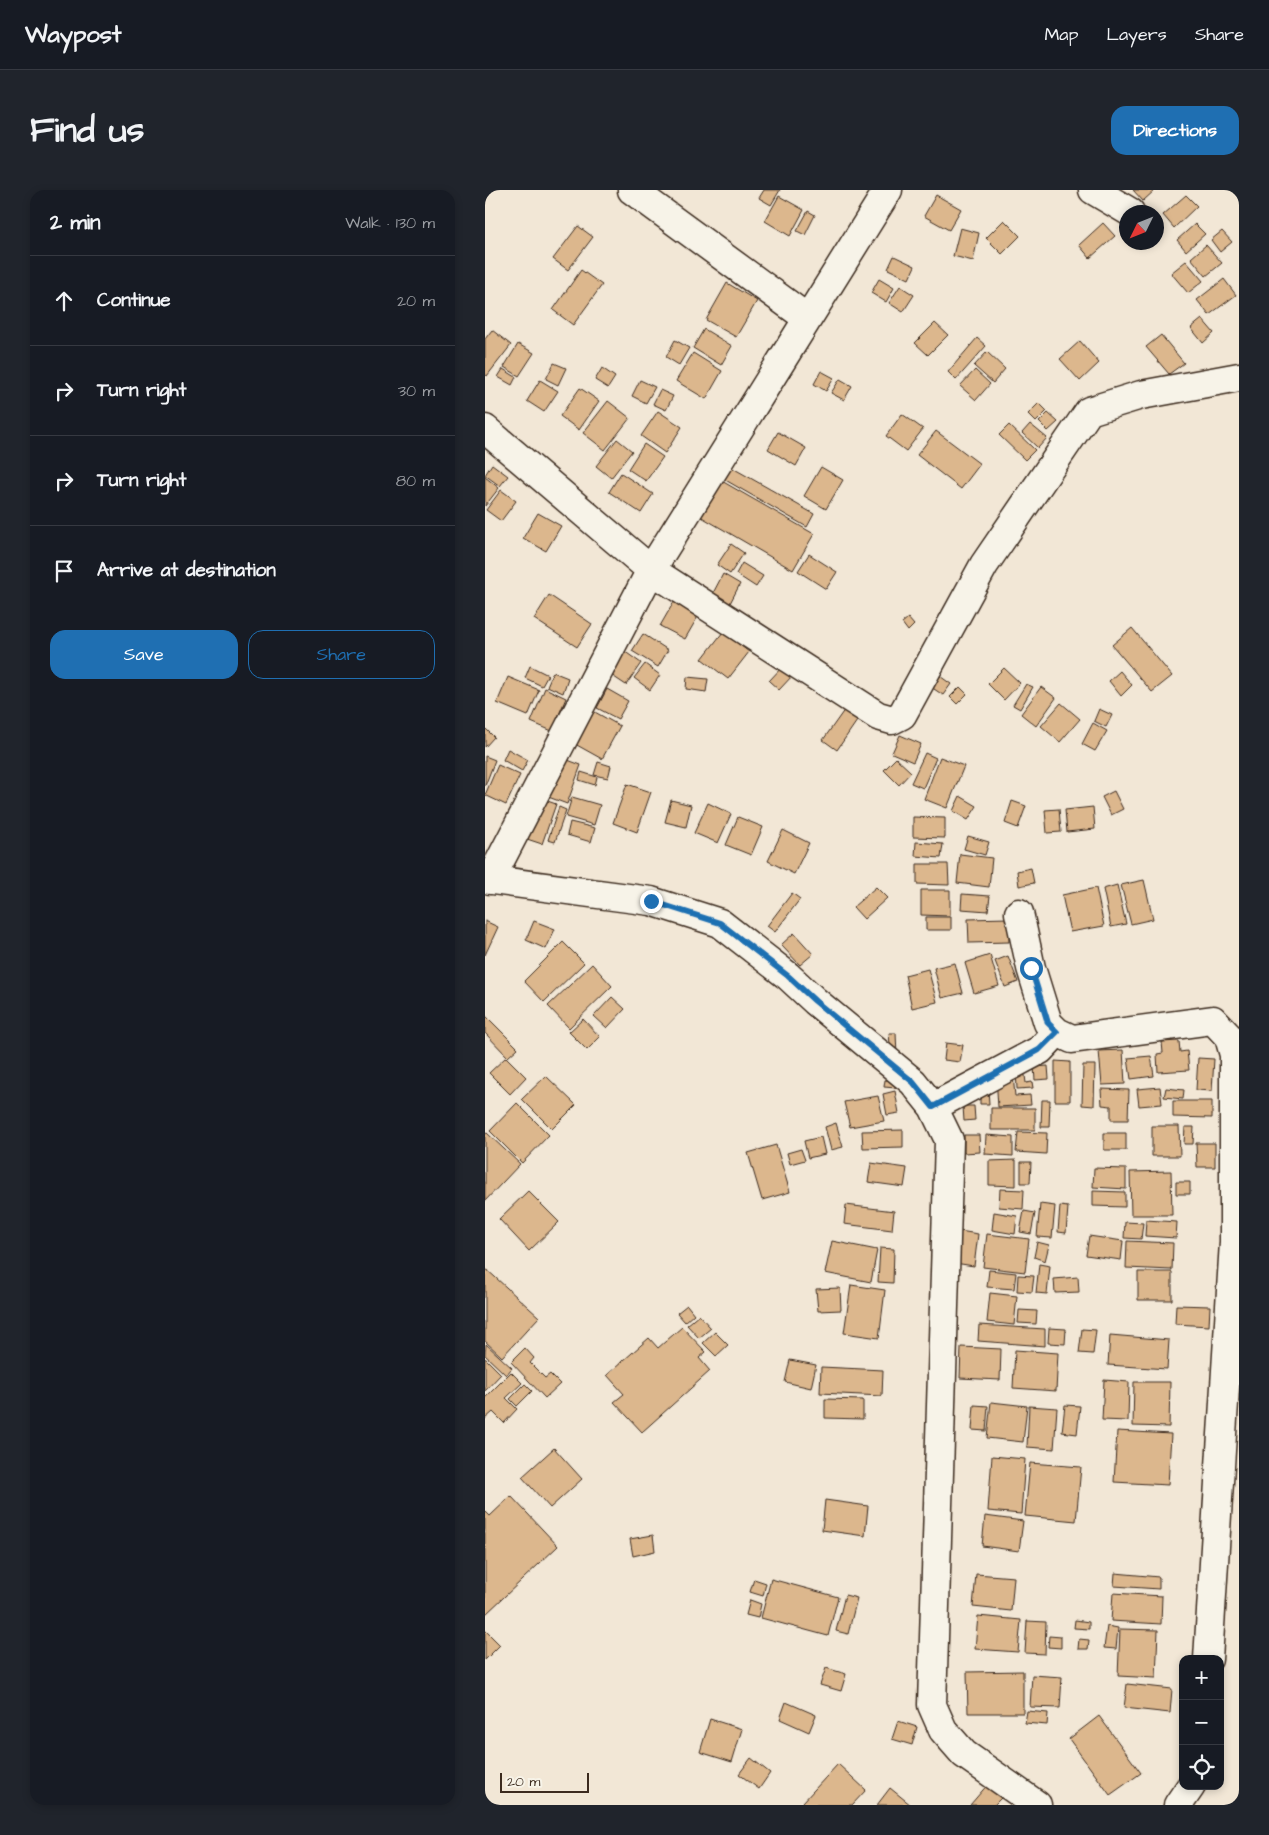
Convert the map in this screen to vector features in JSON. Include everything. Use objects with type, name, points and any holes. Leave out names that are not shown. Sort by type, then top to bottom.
[{"type":"street","points":[[632,190],[807,318]]},
{"type":"street","points":[[888,190],[651,570],[487,880],[651,901],[720,923],[788,976],[815,1001],[913,1082],[933,1107],[949,1140],[932,1705],[943,1730],[964,1754],[1037,1805]]},
{"type":"street","points":[[1093,190],[1119,205]]},
{"type":"street","points":[[485,429],[651,570],[878,716],[892,720],[903,715],[984,565],[1089,411],[1141,394],[1239,377]]},
{"type":"street","points":[[1019,913],[1031,968],[1048,1023],[1057,1032],[1072,1039],[1213,1020],[1229,1037],[1234,1055],[1234,1242],[1208,1655]]},
{"type":"street","points":[[933,1107],[1039,1050],[1057,1032]]},
{"type":"street","points":[[1178,1805],[1188,1790]]},
{"type":"building","points":[[764,190],[780,190],[771,205],[759,198]]},
{"type":"building","points":[[1133,190],[1155,190],[1143,201]]},
{"type":"building","points":[[936,195],[961,209],[949,230],[924,216]]},
{"type":"building","points":[[1186,195],[1197,206],[1174,228],[1164,214]]},
{"type":"building","points":[[779,196],[804,210],[790,236],[765,221]]},
{"type":"building","points":[[808,211],[815,215],[805,235],[797,231]]},
{"type":"building","points":[[1004,220],[1020,236],[1002,254],[986,238]]},
{"type":"building","points":[[1103,223],[1115,236],[1090,258],[1079,245]]},
{"type":"building","points":[[1195,224],[1205,234],[1186,251],[1177,240]]},
{"type":"building","points":[[578,226],[593,237],[568,270],[553,259]]},
{"type":"building","points":[[960,228],[979,233],[973,261],[953,256]]},
{"type":"building","points":[[1222,231],[1232,242],[1220,252],[1211,240]]},
{"type":"building","points":[[1206,245],[1222,263],[1206,276],[1191,258]]},
{"type":"building","points":[[894,256],[915,266],[909,279],[888,269]]},
{"type":"building","points":[[1186,261],[1203,281],[1188,293],[1171,273]]},
{"type":"building","points":[[581,270],[602,285],[573,325],[553,310]]},
{"type":"building","points":[[879,279],[894,288],[886,302],[871,293]]},
{"type":"building","points":[[1224,279],[1236,295],[1209,315],[1197,300]]},
{"type":"building","points":[[727,283],[757,301],[736,337],[706,320]]},
{"type":"building","points":[[900,286],[914,295],[903,312],[889,303]]},
{"type":"building","points":[[1202,319],[1214,333],[1203,343],[1191,328]]},
{"type":"building","points":[[935,323],[948,335],[928,355],[915,343]]},
{"type":"building","points":[[704,329],[732,346],[721,365],[693,348]]},
{"type":"building","points":[[492,330],[511,345],[487,376],[485,374],[485,339]]},
{"type":"building","points":[[1161,335],[1184,363],[1169,374],[1146,347]]},
{"type":"building","points":[[977,338],[986,346],[956,380],[948,372]]},
{"type":"building","points":[[675,340],[689,348],[679,365],[666,357]]},
{"type":"building","points":[[1080,341],[1099,363],[1080,381],[1060,359]]},
{"type":"building","points":[[518,344],[534,353],[519,376],[504,367]]},
{"type":"building","points":[[987,352],[1005,369],[993,383],[974,366]]},
{"type":"building","points":[[693,353],[722,371],[706,399],[676,381]]},
{"type":"building","points":[[554,363],[566,368],[558,385],[546,379]]},
{"type":"building","points":[[602,368],[615,377],[608,388],[595,380]]},
{"type":"building","points":[[503,369],[516,377],[512,385],[498,377]]},
{"type":"building","points":[[975,370],[990,384],[976,400],[960,386]]},
{"type":"building","points":[[821,371],[834,378],[826,391],[814,384]]},
{"type":"building","points":[[840,379],[852,386],[844,400],[831,393]]},
{"type":"building","points":[[540,380],[558,391],[544,412],[527,401]]},
{"type":"building","points":[[640,380],[655,387],[646,403],[632,396]]},
{"type":"building","points":[[580,388],[599,401],[579,430],[560,416]]},
{"type":"building","points":[[660,390],[673,396],[666,410],[653,404]]},
{"type":"building","points":[[608,401],[630,418],[605,450],[583,433]]},
{"type":"building","points":[[1039,403],[1047,411],[1036,422],[1028,414]]},
{"type":"building","points":[[658,411],[682,427],[665,453],[641,436]]},
{"type":"building","points":[[1048,413],[1058,422],[1048,431],[1039,422]]},
{"type":"building","points":[[902,414],[923,429],[906,451],[886,436]]},
{"type":"building","points":[[1030,424],[1047,438],[1038,448],[1022,433]]},
{"type":"building","points":[[1009,425],[1035,450],[1025,460],[999,435]]},
{"type":"building","points":[[936,431],[980,464],[961,489],[917,455]]},
{"type":"building","points":[[778,432],[806,448],[796,466],[768,449]]},
{"type":"building","points":[[617,439],[632,451],[611,478],[596,466]]},
{"type":"building","points":[[644,444],[663,457],[646,481],[628,469]]},
{"type":"building","points":[[722,462],[814,514],[807,527],[715,474]]},
{"type":"building","points":[[492,464],[508,476],[500,486],[485,475]]},
{"type":"building","points":[[821,467],[843,480],[826,509],[804,496]]},
{"type":"building","points":[[621,473],[653,494],[641,513],[609,492]]},
{"type":"building","points":[[713,476],[814,534],[793,570],[693,512]]},
{"type":"building","points":[[485,477],[499,488],[485,506]]},
{"type":"building","points":[[501,490],[516,501],[501,521],[486,510]]},
{"type":"building","points":[[538,513],[561,526],[546,551],[523,538]]},
{"type":"building","points":[[731,544],[744,553],[730,574],[717,565]]},
{"type":"building","points":[[809,554],[837,572],[826,589],[798,571]]},
{"type":"building","points":[[742,563],[763,576],[756,587],[736,574]]},
{"type":"building","points":[[723,574],[740,584],[728,607],[711,597]]},
{"type":"building","points":[[549,595],[592,624],[577,647],[534,619]]},
{"type":"building","points":[[675,600],[700,613],[685,639],[660,626]]},
{"type":"building","points":[[908,618],[914,625],[908,631],[902,623]]},
{"type":"building","points":[[1132,628],[1172,676],[1152,692],[1112,645]]},
{"type":"building","points":[[723,632],[749,652],[728,679],[702,659]]},
{"type":"building","points":[[643,634],[668,650],[658,667],[632,651]]},
{"type":"building","points":[[624,651],[641,663],[626,685],[608,673]]},
{"type":"building","points":[[645,664],[660,675],[650,690],[634,678]]},
{"type":"building","points":[[530,666],[548,675],[542,686],[525,678]]},
{"type":"building","points":[[783,666],[793,675],[779,690],[769,681]]},
{"type":"building","points":[[1004,668],[1020,683],[1004,700],[988,684]]},
{"type":"building","points":[[930,669],[951,684],[943,695],[922,681]]},
{"type":"building","points":[[1120,671],[1132,685],[1121,696],[1109,681]]},
{"type":"building","points":[[553,672],[568,678],[563,693],[547,686]]},
{"type":"building","points":[[508,677],[539,690],[528,716],[497,703]]},
{"type":"building","points":[[687,677],[708,679],[706,692],[686,689]]},
{"type":"building","points":[[1026,684],[1033,687],[1020,709],[1013,705]]},
{"type":"building","points":[[960,687],[967,694],[957,704],[950,697]]},
{"type":"building","points":[[1041,687],[1056,698],[1036,726],[1021,714]]},
{"type":"building","points":[[545,688],[566,698],[552,731],[531,722]]},
{"type":"building","points":[[607,689],[628,701],[618,719],[597,708]]},
{"type":"building","points":[[1061,703],[1080,719],[1060,742],[1041,726]]},
{"type":"building","points":[[845,709],[859,718],[837,750],[823,740]]},
{"type":"building","points":[[1099,709],[1112,715],[1106,727],[1094,721]]},
{"type":"building","points":[[593,711],[620,726],[602,759],[575,744]]},
{"type":"building","points":[[1093,723],[1107,731],[1095,751],[1082,744]]},
{"type":"building","points":[[485,730],[494,737],[485,747]]},
{"type":"building","points":[[900,735],[921,744],[913,762],[892,753]]},
{"type":"building","points":[[508,749],[528,760],[522,771],[503,760]]},
{"type":"building","points":[[925,753],[936,758],[923,788],[911,783]]},
{"type":"building","points":[[485,756],[495,760],[485,786]]},
{"type":"building","points":[[557,756],[581,765],[567,804],[543,795]]},
{"type":"building","points":[[940,757],[964,766],[947,808],[924,799]]},
{"type":"building","points":[[896,758],[911,772],[899,785],[884,770]]},
{"type":"building","points":[[598,762],[611,766],[608,778],[594,775]]},
{"type":"building","points":[[498,765],[520,775],[506,805],[485,795]]},
{"type":"building","points":[[581,772],[597,777],[595,785],[579,780]]},
{"type":"building","points":[[627,784],[651,792],[637,832],[613,823]]},
{"type":"building","points":[[1114,791],[1123,809],[1111,815],[1102,797]]},
{"type":"building","points":[[960,796],[977,806],[968,820],[953,811]]},
{"type":"building","points":[[572,797],[600,805],[594,825],[566,817]]},
{"type":"building","points":[[539,798],[556,804],[542,844],[524,838]]},
{"type":"building","points":[[671,800],[691,805],[686,827],[665,822]]},
{"type":"building","points":[[1012,801],[1026,806],[1018,828],[1005,823]]},
{"type":"building","points":[[708,803],[731,814],[718,843],[694,833]]},
{"type":"building","points":[[559,807],[566,810],[555,842],[548,840]]},
{"type":"building","points":[[1093,807],[1095,829],[1067,832],[1065,810]]},
{"type":"building","points":[[1059,809],[1061,832],[1047,833],[1045,810]]},
{"type":"building","points":[[738,817],[763,827],[751,855],[726,845]]},
{"type":"building","points":[[913,817],[945,818],[945,838],[913,837]]},
{"type":"building","points":[[570,822],[595,828],[591,842],[567,835]]},
{"type":"building","points":[[783,830],[809,843],[794,874],[768,861]]},
{"type":"building","points":[[968,836],[989,842],[985,855],[964,849]]},
{"type":"building","points":[[916,842],[943,844],[941,858],[915,856]]},
{"type":"building","points":[[960,854],[992,858],[989,887],[957,883]]},
{"type":"building","points":[[917,864],[948,864],[949,885],[917,884]]},
{"type":"building","points":[[1031,868],[1034,883],[1019,886],[1017,871]]},
{"type":"building","points":[[1144,880],[1153,919],[1131,924],[1121,885]]},
{"type":"building","points":[[1117,885],[1126,924],[1111,927],[1103,889]]},
{"type":"building","points":[[876,887],[887,898],[864,919],[853,907]]},
{"type":"building","points":[[1096,888],[1104,926],[1070,932],[1062,895]]},
{"type":"building","points":[[921,890],[950,890],[950,916],[921,915]]},
{"type":"building","points":[[792,893],[800,899],[775,932],[767,926]]},
{"type":"building","points":[[962,894],[990,896],[988,911],[961,909]]},
{"type":"building","points":[[926,917],[951,917],[951,930],[926,930]]},
{"type":"building","points":[[1008,918],[1009,942],[969,943],[968,919]]},
{"type":"building","points":[[485,921],[498,927],[485,955]]},
{"type":"building","points":[[534,921],[555,929],[546,949],[526,940]]},
{"type":"building","points":[[794,933],[813,954],[800,965],[781,945]]},
{"type":"building","points":[[563,942],[584,963],[544,1002],[524,981]]},
{"type":"building","points":[[990,955],[999,986],[974,993],[965,963]]},
{"type":"building","points":[[1008,956],[1018,982],[1005,987],[995,961]]},
{"type":"building","points":[[955,963],[963,993],[942,998],[934,968]]},
{"type":"building","points":[[592,964],[612,986],[569,1028],[548,1006]]},
{"type":"building","points":[[928,969],[937,1002],[912,1008],[905,975]]},
{"type":"building","points":[[612,997],[625,1009],[607,1028],[594,1016]]},
{"type":"building","points":[[485,1015],[518,1048],[508,1057],[485,1033]]},
{"type":"building","points":[[583,1019],[600,1037],[587,1050],[569,1032]]},
{"type":"building","points":[[889,1033],[896,1033],[897,1056],[891,1057]]},
{"type":"building","points":[[1179,1041],[1180,1052],[1187,1051],[1189,1070],[1158,1072],[1157,1054],[1163,1053],[1162,1042]]},
{"type":"building","points":[[946,1043],[963,1045],[960,1062],[944,1060]]},
{"type":"building","points":[[1123,1050],[1125,1084],[1102,1085],[1099,1051]]},
{"type":"building","points":[[1151,1056],[1154,1076],[1131,1079],[1128,1058]]},
{"type":"building","points":[[506,1057],[526,1077],[510,1094],[489,1073]]},
{"type":"building","points":[[1198,1058],[1214,1059],[1212,1091],[1196,1090]]},
{"type":"building","points":[[1055,1061],[1070,1062],[1070,1101],[1055,1101]]},
{"type":"building","points":[[1083,1065],[1095,1065],[1094,1106],[1082,1105]]},
{"type":"building","points":[[1048,1066],[1049,1079],[1035,1080],[1034,1067]]},
{"type":"building","points":[[1024,1068],[1026,1083],[1032,1082],[1033,1088],[1017,1089],[1016,1069]]},
{"type":"building","points":[[1013,1075],[1015,1096],[1030,1095],[1031,1105],[998,1107],[996,1076]]},
{"type":"building","points":[[546,1076],[576,1105],[552,1129],[522,1099]]},
{"type":"building","points":[[885,1080],[896,1081],[896,1088],[884,1087]]},
{"type":"building","points":[[1160,1087],[1162,1104],[1139,1106],[1137,1089]]},
{"type":"building","points":[[1166,1088],[1184,1090],[1183,1099],[1164,1097]]},
{"type":"building","points":[[980,1089],[988,1089],[989,1104],[980,1104]]},
{"type":"building","points":[[1101,1089],[1129,1090],[1128,1120],[1111,1120],[1111,1106],[1102,1105]]},
{"type":"building","points":[[895,1091],[899,1113],[887,1115],[883,1094]]},
{"type":"building","points":[[878,1096],[884,1121],[850,1127],[844,1102]]},
{"type":"building","points":[[1042,1100],[1050,1100],[1049,1127],[1041,1127]]},
{"type":"building","points":[[1173,1101],[1212,1101],[1212,1118],[1173,1117]]},
{"type":"building","points":[[517,1103],[549,1135],[522,1163],[490,1131]]},
{"type":"building","points":[[963,1106],[974,1106],[975,1120],[964,1121]]},
{"type":"building","points":[[991,1108],[1035,1108],[1035,1130],[991,1130]]},
{"type":"building","points":[[836,1123],[843,1147],[831,1150],[825,1127]]},
{"type":"building","points":[[1152,1126],[1179,1126],[1180,1156],[1152,1156]]},
{"type":"building","points":[[1185,1127],[1194,1127],[1193,1144],[1184,1144]]},
{"type":"building","points":[[903,1130],[903,1147],[863,1148],[862,1131]]},
{"type":"building","points":[[1018,1132],[1047,1133],[1046,1154],[1016,1152]]},
{"type":"building","points":[[487,1133],[520,1164],[485,1201],[485,1134]]},
{"type":"building","points":[[1104,1133],[1126,1133],[1126,1150],[1104,1150]]},
{"type":"building","points":[[964,1135],[979,1135],[980,1152],[964,1153]]},
{"type":"building","points":[[986,1135],[1013,1137],[1013,1156],[985,1154]]},
{"type":"building","points":[[821,1137],[825,1154],[808,1158],[804,1141]]},
{"type":"building","points":[[1196,1143],[1215,1143],[1215,1167],[1197,1167]]},
{"type":"building","points":[[776,1145],[790,1192],[762,1200],[748,1153]]},
{"type":"building","points":[[801,1149],[805,1160],[790,1164],[787,1153]]},
{"type":"building","points":[[1016,1160],[1016,1186],[989,1185],[989,1161]]},
{"type":"building","points":[[1021,1162],[1031,1162],[1030,1183],[1021,1183]]},
{"type":"building","points":[[871,1163],[907,1168],[904,1187],[868,1182]]},
{"type":"building","points":[[1094,1168],[1126,1169],[1126,1189],[1093,1187]]},
{"type":"building","points":[[1171,1171],[1172,1215],[1131,1215],[1130,1172]]},
{"type":"building","points":[[1176,1182],[1190,1182],[1190,1194],[1176,1194]]},
{"type":"building","points":[[1000,1189],[1024,1190],[1023,1209],[999,1207]]},
{"type":"building","points":[[528,1191],[559,1222],[529,1251],[499,1219]]},
{"type":"building","points":[[1093,1191],[1125,1192],[1125,1207],[1093,1206]]},
{"type":"building","points":[[1040,1204],[1055,1206],[1052,1238],[1037,1237]]},
{"type":"building","points":[[846,1205],[894,1211],[892,1230],[844,1224]]},
{"type":"building","points":[[1060,1206],[1068,1207],[1066,1233],[1058,1232]]},
{"type":"building","points":[[1024,1211],[1035,1213],[1031,1234],[1020,1232]]},
{"type":"building","points":[[994,1212],[1017,1216],[1015,1234],[992,1230]]},
{"type":"building","points":[[1146,1220],[1177,1222],[1176,1238],[1145,1236]]},
{"type":"building","points":[[1125,1222],[1143,1223],[1141,1239],[1124,1238]]},
{"type":"building","points":[[953,1230],[978,1234],[974,1266],[948,1262]]},
{"type":"building","points":[[987,1234],[1029,1239],[1025,1272],[983,1267]]},
{"type":"building","points":[[1089,1236],[1123,1241],[1121,1260],[1086,1255]]},
{"type":"building","points":[[832,1241],[877,1250],[871,1282],[825,1273]]},
{"type":"building","points":[[1127,1241],[1173,1243],[1172,1270],[1126,1268]]},
{"type":"building","points":[[1037,1242],[1049,1245],[1045,1261],[1034,1257]]},
{"type":"building","points":[[880,1248],[894,1249],[893,1283],[878,1282]]},
{"type":"building","points":[[1039,1264],[1050,1266],[1047,1294],[1036,1293]]},
{"type":"building","points":[[485,1268],[539,1317],[502,1357],[485,1341]]},
{"type":"building","points":[[989,1270],[1016,1273],[1014,1289],[987,1287]]},
{"type":"building","points":[[1138,1272],[1172,1272],[1172,1300],[1138,1300]]},
{"type":"building","points":[[1018,1275],[1034,1276],[1032,1292],[1017,1291]]},
{"type":"building","points":[[1078,1277],[1079,1292],[1055,1293],[1054,1279]]},
{"type":"building","points":[[851,1285],[885,1290],[879,1338],[844,1333]]},
{"type":"building","points":[[840,1288],[841,1310],[818,1311],[816,1289]]},
{"type":"building","points":[[990,1293],[1017,1296],[1014,1325],[987,1322]]},
{"type":"building","points":[[687,1305],[694,1314],[685,1322],[677,1313]]},
{"type":"building","points":[[1176,1305],[1210,1306],[1209,1326],[1175,1324]]},
{"type":"building","points":[[1019,1310],[1037,1311],[1036,1324],[1018,1323]]},
{"type":"building","points":[[699,1315],[711,1328],[699,1338],[687,1325]]},
{"type":"building","points":[[979,1325],[1045,1329],[1045,1346],[978,1341]]},
{"type":"building","points":[[682,1327],[706,1352],[699,1358],[710,1371],[642,1432],[614,1402],[624,1394],[607,1375],[649,1338],[658,1348]]},
{"type":"building","points":[[1049,1328],[1066,1329],[1065,1344],[1048,1343]]},
{"type":"building","points":[[1082,1329],[1096,1330],[1093,1354],[1079,1353]]},
{"type":"building","points":[[715,1332],[728,1345],[716,1356],[703,1343]]},
{"type":"building","points":[[1110,1335],[1169,1340],[1167,1369],[1108,1365]]},
{"type":"building","points":[[486,1344],[512,1368],[506,1375],[485,1355]]},
{"type":"building","points":[[961,1347],[1001,1349],[1000,1380],[960,1378]]},
{"type":"building","points":[[525,1348],[534,1358],[530,1363],[545,1378],[550,1374],[560,1384],[545,1398],[511,1362]]},
{"type":"building","points":[[1015,1350],[1058,1353],[1056,1391],[1013,1388]]},
{"type":"building","points":[[485,1358],[501,1374],[485,1391]]},
{"type":"building","points":[[790,1360],[816,1365],[811,1388],[785,1382]]},
{"type":"building","points":[[821,1367],[883,1370],[882,1396],[820,1393]]},
{"type":"building","points":[[511,1372],[522,1383],[506,1398],[517,1409],[504,1423],[493,1412],[485,1419],[485,1398]]},
{"type":"building","points":[[1104,1380],[1129,1382],[1128,1421],[1102,1420]]},
{"type":"building","points":[[1134,1382],[1170,1382],[1169,1427],[1133,1426]]},
{"type":"building","points":[[525,1384],[532,1391],[517,1406],[510,1399]]},
{"type":"building","points":[[825,1399],[863,1400],[863,1419],[825,1418]]},
{"type":"building","points":[[991,1402],[1027,1406],[1023,1442],[987,1438]]},
{"type":"building","points":[[974,1405],[988,1406],[986,1431],[972,1430]]},
{"type":"building","points":[[1065,1405],[1080,1406],[1077,1434],[1062,1432]]},
{"type":"building","points":[[1029,1406],[1057,1408],[1054,1449],[1027,1447]]},
{"type":"building","points":[[1117,1431],[1171,1434],[1168,1485],[1114,1482]]},
{"type":"building","points":[[554,1448],[582,1479],[550,1508],[522,1477]]},
{"type":"building","points":[[992,1456],[1025,1459],[1021,1514],[988,1511]]},
{"type":"building","points":[[1030,1463],[1081,1467],[1076,1521],[1025,1516]]},
{"type":"building","points":[[511,1496],[558,1546],[486,1614],[485,1511],[490,1516]]},
{"type":"building","points":[[825,1500],[868,1506],[865,1536],[822,1530]]},
{"type":"building","points":[[985,1516],[1023,1521],[1019,1551],[982,1546]]},
{"type":"building","points":[[653,1535],[655,1551],[633,1556],[630,1539]]},
{"type":"building","points":[[1115,1573],[1159,1577],[1159,1589],[1114,1586]]},
{"type":"building","points":[[976,1574],[1014,1577],[1011,1611],[973,1607]]},
{"type":"building","points":[[754,1579],[766,1583],[763,1596],[750,1592]]},
{"type":"building","points":[[771,1579],[838,1597],[828,1636],[761,1618]]},
{"type":"building","points":[[1113,1593],[1162,1596],[1161,1624],[1111,1621]]},
{"type":"building","points":[[845,1595],[857,1598],[848,1634],[836,1631]]},
{"type":"building","points":[[750,1600],[761,1604],[758,1618],[746,1615]]},
{"type":"building","points":[[978,1616],[1021,1620],[1018,1652],[975,1649]]},
{"type":"building","points":[[1075,1620],[1089,1622],[1089,1629],[1074,1628]]},
{"type":"building","points":[[1027,1621],[1046,1622],[1045,1654],[1025,1653]]},
{"type":"building","points":[[1107,1626],[1118,1628],[1116,1649],[1104,1648]]},
{"type":"building","points":[[1120,1629],[1158,1630],[1156,1678],[1118,1676]]},
{"type":"building","points":[[485,1630],[500,1645],[485,1660]]},
{"type":"building","points":[[1049,1636],[1061,1637],[1061,1648],[1048,1647]]},
{"type":"building","points":[[1079,1639],[1089,1640],[1088,1649],[1078,1649]]},
{"type":"building","points":[[826,1668],[846,1674],[841,1691],[820,1685]]},
{"type":"building","points":[[1023,1671],[1023,1713],[968,1713],[967,1672]]},
{"type":"building","points":[[1032,1675],[1062,1677],[1060,1708],[1030,1707]]},
{"type":"building","points":[[1127,1684],[1172,1689],[1170,1713],[1124,1708]]},
{"type":"building","points":[[786,1702],[816,1715],[809,1732],[780,1719]]},
{"type":"building","points":[[1027,1711],[1048,1713],[1047,1725],[1025,1723]]},
{"type":"building","points":[[1099,1716],[1141,1773],[1110,1795],[1069,1739]]},
{"type":"building","points":[[710,1719],[742,1729],[732,1762],[700,1752]]},
{"type":"building","points":[[898,1721],[917,1727],[912,1745],[892,1739]]},
{"type":"building","points":[[751,1758],[770,1773],[759,1789],[739,1774]]},
{"type":"building","points":[[838,1764],[866,1790],[852,1805],[806,1805],[803,1802]]},
{"type":"building","points":[[989,1783],[1003,1796],[994,1805],[970,1805]]},
{"type":"building","points":[[890,1788],[911,1805],[877,1805]]},
{"type":"route","points":[[651,901],[720,923],[788,976],[815,1001],[913,1082],[933,1107],[1039,1050],[1057,1032],[1048,1023],[1031,968]]}]
